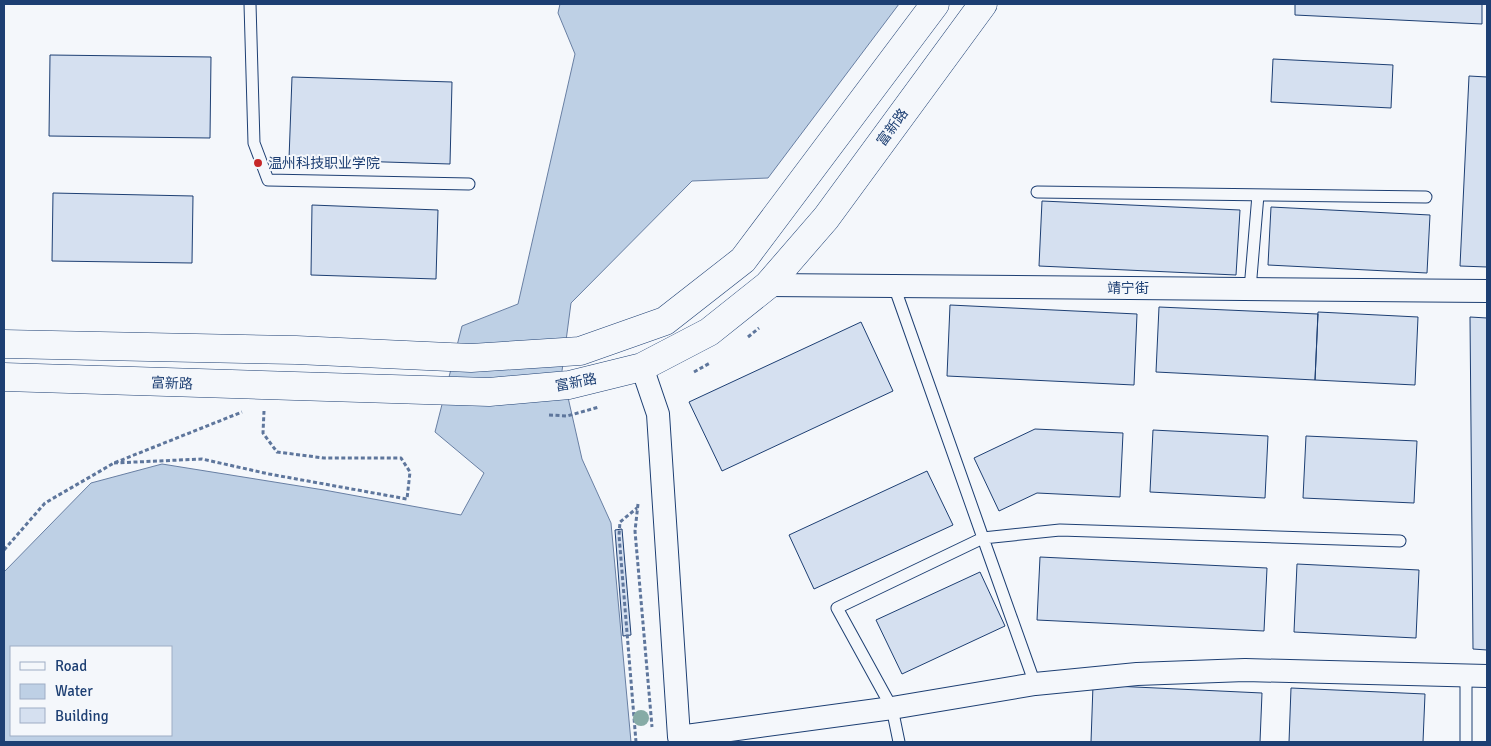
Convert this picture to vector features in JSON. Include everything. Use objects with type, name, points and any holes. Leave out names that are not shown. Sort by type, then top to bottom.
[{"type":"street","points":[[4,344],[296,350],[471,358],[580,351],[665,321],[743,260],[935,4]]},
{"type":"street","name":"富新路","points":[[4,378],[489,392],[569,385],[642,367],[709,332],[768,286],[826,218],[983,4]]},
{"type":"street","name":"靖宁街","points":[[768,286],[1487,290]]},
{"type":"street","points":[[642,367],[658,414],[680,737],[718,737],[1035,684],[1137,674],[1245,670],[1477,675]]},
{"type":"lane","points":[[250,4],[254,143],[268,180],[469,184]]},
{"type":"lane","points":[[1036,192],[1426,197]]},
{"type":"lane","points":[[1250,289],[1258,195]]},
{"type":"lane","points":[[894,286],[1035,684]]},
{"type":"lane","points":[[898,742],[892,708],[837,608],[983,538],[1060,530],[1400,541]]},
{"type":"lane","points":[[1466,742],[1477,675]]},
{"type":"path","points":[[114,463],[202,459],[269,474],[407,499],[410,472],[401,458],[324,458],[277,452],[263,433],[264,403]]},
{"type":"path","points":[[4,550],[45,503],[114,463],[246,410]]},
{"type":"path","points":[[636,742],[619,535],[620,522],[638,508]]},
{"type":"water","points":[[560,4],[899,4],[768,178],[692,181],[571,303],[562,371],[582,459],[611,523],[631,742],[4,742],[4,572],[91,483],[162,464],[324,490],[461,515],[484,473],[435,432],[462,326],[518,304],[575,54],[558,13]]},
{"type":"building","points":[[1295,4],[1482,4],[1482,24],[1295,15]]},
{"type":"building","points":[[50,55],[211,57],[210,138],[49,136]]},
{"type":"building","points":[[1273,59],[1393,65],[1391,108],[1271,102]]},
{"type":"building","points":[[1469,76],[1487,77],[1487,267],[1460,266]]},
{"type":"building","points":[[292,77],[452,82],[450,164],[289,159]]},
{"type":"building","points":[[53,193],[193,196],[192,263],[52,261]]},
{"type":"building","points":[[1042,201],[1240,210],[1236,275],[1039,266]]},
{"type":"building","points":[[312,205],[438,210],[436,279],[311,275]]},
{"type":"building","points":[[1271,207],[1430,215],[1427,273],[1268,265]]},
{"type":"building","points":[[950,305],[1137,314],[1134,385],[947,376]]},
{"type":"building","points":[[1159,307],[1318,314],[1315,380],[1156,372]]},
{"type":"building","points":[[1318,312],[1418,317],[1415,385],[1315,380]]},
{"type":"building","points":[[1470,317],[1487,318],[1487,650],[1473,649]]},
{"type":"building","points":[[861,322],[893,391],[722,471],[689,402]]},
{"type":"building","points":[[1035,429],[1123,433],[1120,497],[1037,493],[999,511],[974,458]]},
{"type":"building","points":[[1153,430],[1268,436],[1265,498],[1150,492]]},
{"type":"building","points":[[1306,436],[1417,441],[1414,503],[1303,498]]},
{"type":"building","points":[[927,471],[953,525],[814,589],[789,535]]},
{"type":"building","points":[[622,529],[631,635],[623,636],[615,530]]},
{"type":"building","points":[[1040,557],[1267,568],[1264,631],[1037,620]]},
{"type":"building","points":[[1297,564],[1419,570],[1416,638],[1294,632]]},
{"type":"building","points":[[980,572],[1005,626],[902,674],[876,620]]},
{"type":"building","points":[[1093,685],[1262,693],[1260,742],[1091,742]]},
{"type":"building","points":[[1291,688],[1425,694],[1423,742],[1289,742]]},
{"type":"place","name":"温州科技职业学院","points":[[258,163]]}]
